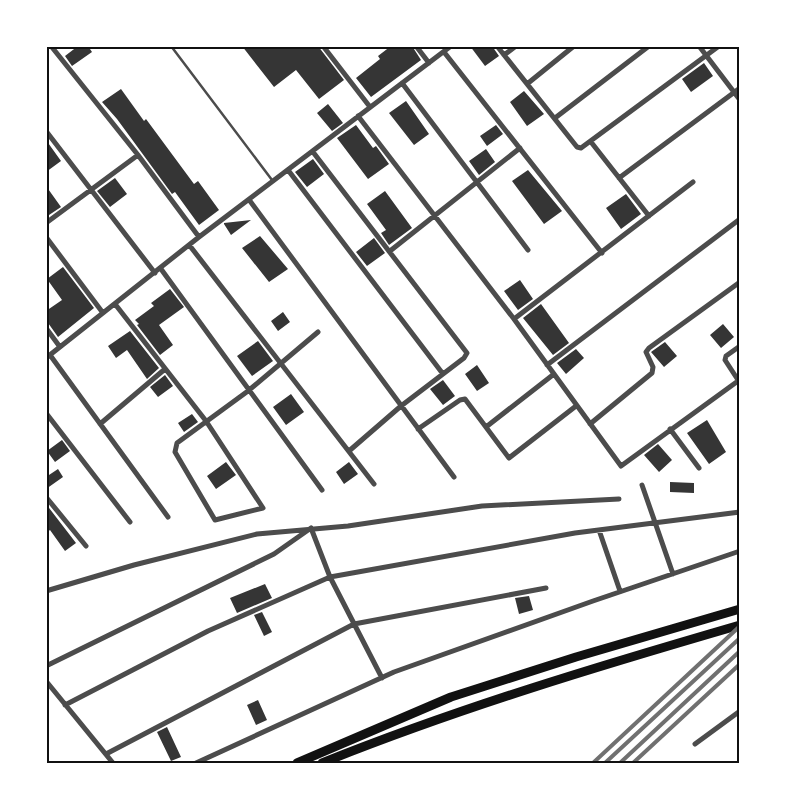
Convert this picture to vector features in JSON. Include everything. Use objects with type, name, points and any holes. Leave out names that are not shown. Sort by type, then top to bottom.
[{"type":"highway","points":[[297,763],[451,697],[576,657],[740,609]]},
{"type":"highway","points":[[322,763],[397,732],[565,675],[740,625]]},
{"type":"street","points":[[51,46],[138,155],[199,238]]},
{"type":"street","points":[[323,46],[370,107]]},
{"type":"street","points":[[416,46],[429,63]]},
{"type":"street","points":[[168,517],[48,356],[199,238],[452,46]]},
{"type":"street","points":[[497,46],[579,148],[591,142],[718,46]]},
{"type":"street","points":[[504,55],[516,46]]},
{"type":"street","points":[[527,84],[574,46]]},
{"type":"street","points":[[555,118],[649,46]]},
{"type":"street","points":[[699,46],[740,100]]},
{"type":"street","points":[[444,52],[602,253]]},
{"type":"street","points":[[402,84],[528,250]]},
{"type":"street","points":[[619,178],[740,88]]},
{"type":"street","points":[[358,116],[514,319],[621,466],[670,429],[739,382],[725,358],[740,346]]},
{"type":"street","points":[[46,131],[155,273]]},
{"type":"street","points":[[591,142],[649,216]]},
{"type":"street","points":[[390,251],[520,148]]},
{"type":"street","points":[[313,152],[466,350],[464,358],[401,406],[349,451]]},
{"type":"street","points":[[46,223],[138,155]]},
{"type":"street","points":[[288,170],[443,374]]},
{"type":"street","points":[[514,319],[693,182]]},
{"type":"street","points":[[250,201],[454,477]]},
{"type":"street","points":[[547,365],[740,219]]},
{"type":"street","points":[[46,237],[104,313]]},
{"type":"street","points":[[190,246],[374,484]]},
{"type":"street","points":[[161,268],[248,391],[322,490]]},
{"type":"street","points":[[590,424],[652,373],[653,367],[646,352],[649,348],[740,282]]},
{"type":"street","points":[[115,304],[206,421],[263,508],[215,520],[175,452],[177,443],[206,421],[248,391],[280,362],[318,332]]},
{"type":"street","points":[[46,328],[60,347]]},
{"type":"street","points":[[100,424],[166,369]]},
{"type":"street","points":[[486,427],[554,374]]},
{"type":"street","points":[[418,429],[462,399],[468,401],[506,456],[513,457],[576,406]]},
{"type":"street","points":[[46,413],[130,522]]},
{"type":"street","points":[[670,429],[699,468]]},
{"type":"street","points":[[642,485],[673,574]]},
{"type":"street","points":[[46,497],[86,546]]},
{"type":"street","points":[[46,591],[134,565],[257,534],[348,526],[482,506],[619,499]]},
{"type":"street","points":[[65,705],[208,631],[330,577],[474,550],[599,530],[740,512]]},
{"type":"street","points":[[311,528],[330,577],[382,678]]},
{"type":"street","points":[[46,666],[274,554],[311,528]]},
{"type":"street","points":[[599,530],[620,591]]},
{"type":"street","points":[[196,763],[382,678],[620,591],[740,551]]},
{"type":"street","points":[[106,754],[354,624],[546,588]]},
{"type":"street","points":[[46,681],[113,763]]},
{"type":"street","points":[[695,744],[740,711]]},
{"type":"lane","points":[[171,46],[273,182]]},
{"type":"building","points":[[78,46],[88,46],[92,52],[72,66],[65,56]]},
{"type":"building","points":[[242,46],[318,46],[344,80],[319,99],[296,70],[274,87]]},
{"type":"building","points":[[391,46],[412,46],[421,60],[371,97],[356,78],[380,59],[378,56]]},
{"type":"building","points":[[470,46],[492,46],[499,56],[485,66]]},
{"type":"building","points":[[704,63],[713,76],[691,92],[682,79]]},
{"type":"building","points":[[121,89],[144,121],[146,119],[194,184],[198,181],[219,210],[199,225],[175,192],[172,194],[117,119],[102,102]]},
{"type":"building","points":[[524,91],[544,114],[527,126],[510,102]]},
{"type":"building","points":[[406,101],[429,134],[414,145],[389,113]]},
{"type":"building","points":[[328,104],[343,123],[332,131],[317,113]]},
{"type":"building","points":[[356,125],[373,148],[376,146],[389,164],[368,179],[337,138]]},
{"type":"building","points":[[496,125],[503,134],[487,146],[480,136]]},
{"type":"building","points":[[46,140],[61,161],[46,172]]},
{"type":"building","points":[[486,149],[495,162],[479,175],[469,161]]},
{"type":"building","points":[[313,159],[324,174],[307,187],[295,172]]},
{"type":"building","points":[[528,170],[562,211],[544,224],[512,181]]},
{"type":"building","points":[[115,178],[127,194],[110,207],[97,191]]},
{"type":"building","points":[[46,186],[61,207],[46,217]]},
{"type":"building","points":[[385,191],[412,228],[389,245],[381,233],[386,230],[367,204]]},
{"type":"building","points":[[626,194],[641,214],[621,229],[606,208]]},
{"type":"building","points":[[251,220],[231,235],[224,224],[224,223]]},
{"type":"building","points":[[260,236],[288,269],[269,282],[242,248]]},
{"type":"building","points":[[374,238],[385,253],[367,266],[356,252]]},
{"type":"building","points":[[63,267],[94,308],[58,337],[46,320],[46,311],[62,300],[47,279]]},
{"type":"building","points":[[520,280],[533,299],[518,310],[504,291]]},
{"type":"building","points":[[170,289],[184,307],[159,325],[173,345],[160,355],[135,320],[154,306],[151,303]]},
{"type":"building","points":[[541,304],[569,343],[553,355],[523,318]]},
{"type":"building","points":[[283,312],[290,322],[278,331],[271,321]]},
{"type":"building","points":[[723,324],[734,337],[721,348],[710,335]]},
{"type":"building","points":[[130,331],[159,368],[147,379],[127,350],[116,358],[108,346]]},
{"type":"building","points":[[258,341],[273,361],[252,376],[237,356]]},
{"type":"building","points":[[665,342],[677,356],[664,367],[651,352]]},
{"type":"building","points":[[576,349],[584,358],[566,374],[557,363]]},
{"type":"building","points":[[477,365],[489,383],[477,391],[465,374]]},
{"type":"building","points":[[165,375],[173,386],[158,397],[150,387]]},
{"type":"building","points":[[443,380],[455,396],[443,405],[430,389]]},
{"type":"building","points":[[291,394],[304,412],[286,425],[273,407]]},
{"type":"building","points":[[192,414],[198,422],[184,432],[178,423]]},
{"type":"building","points":[[707,420],[726,452],[709,464],[687,433]]},
{"type":"building","points":[[62,440],[70,451],[55,462],[47,451]]},
{"type":"building","points":[[658,444],[672,460],[659,472],[644,455]]},
{"type":"building","points":[[226,462],[236,475],[216,489],[207,476]]},
{"type":"building","points":[[349,462],[358,474],[344,484],[336,472]]},
{"type":"building","points":[[58,469],[63,477],[46,489],[46,477]]},
{"type":"building","points":[[670,482],[694,483],[694,493],[670,492]]},
{"type":"building","points":[[46,504],[76,543],[65,551],[50,530],[46,533]]},
{"type":"building","points":[[265,584],[272,598],[237,613],[230,598]]},
{"type":"building","points":[[529,596],[533,610],[519,614],[515,598]]},
{"type":"building","points":[[262,612],[272,632],[264,636],[254,615]]},
{"type":"building","points":[[258,700],[267,720],[256,725],[247,705]]},
{"type":"building","points":[[167,727],[181,757],[171,761],[157,732]]},
{"type":"railway","points":[[593,763],[740,626]]},
{"type":"railway","points":[[605,763],[740,638]]},
{"type":"railway","points":[[620,763],[740,651]]},
{"type":"railway","points":[[633,763],[740,664]]}]
